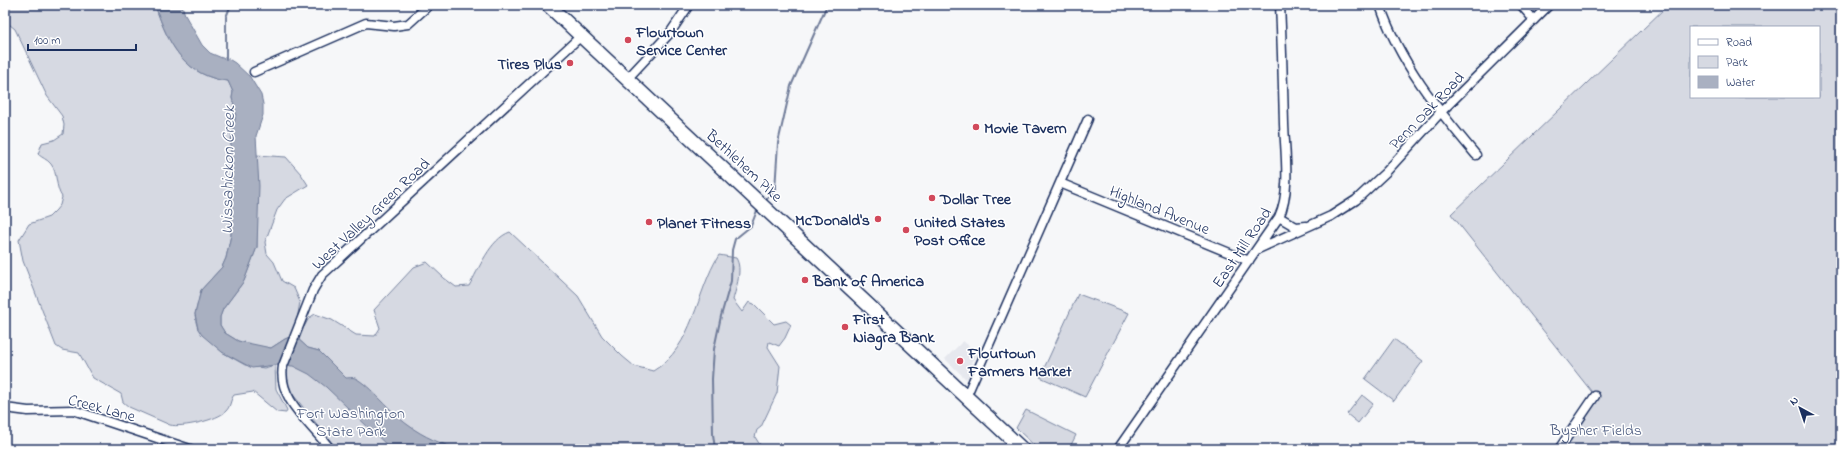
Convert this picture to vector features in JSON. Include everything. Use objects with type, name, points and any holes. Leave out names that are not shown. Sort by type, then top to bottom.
[{"type":"main road","name":"Bethlehem Pike","points":[[555,7],[581,36],[628,78],[1022,449]]},
{"type":"street","points":[[254,72],[366,23],[394,26],[408,24],[429,5]]},
{"type":"street","points":[[628,78],[670,33],[690,5]]},
{"type":"street","name":"East Mill Road","points":[[1118,449],[1279,217],[1283,209],[1286,153],[1280,5]]},
{"type":"street","points":[[1380,5],[1388,29],[1402,54],[1441,112],[1476,155]]},
{"type":"street","points":[[1521,5],[1534,20]]},
{"type":"street","name":"Penn Oak Road","points":[[1257,249],[1340,212],[1356,200],[1386,172],[1441,112],[1550,5]]},
{"type":"street","name":"West Valley Green Road","points":[[330,449],[287,396],[282,380],[283,366],[312,290],[322,274],[581,36]]},
{"type":"street","points":[[966,397],[1088,119]]},
{"type":"street","name":"Highland Avenue","points":[[1060,183],[1249,260]]},
{"type":"street","name":"Penn Oak Road","points":[[1279,217],[1296,226],[1315,224]]},
{"type":"street","points":[[1559,449],[1595,396]]},
{"type":"street","name":"Creek Lane","points":[[5,408],[28,411],[73,410],[190,449]]},
{"type":"shaded area","name":"Flourtown Farmers Market","points":[[963,341],[979,354],[971,362],[975,367],[973,368],[974,371],[966,379],[945,359]]},
{"type":"green space","points":[[5,5],[155,5],[169,39],[182,58],[191,67],[201,73],[215,79],[228,81],[233,92],[232,98],[236,113],[231,141],[231,235],[226,258],[222,267],[201,290],[195,314],[196,322],[198,329],[222,352],[245,365],[264,368],[275,365],[276,389],[287,410],[286,413],[277,412],[253,392],[234,395],[228,409],[216,417],[191,424],[176,426],[170,425],[129,407],[123,402],[121,394],[93,378],[79,353],[62,350],[56,346],[23,261],[19,240],[29,224],[49,217],[60,205],[62,197],[58,189],[53,168],[49,162],[38,154],[42,143],[54,140],[63,134],[64,125],[62,116],[47,96],[15,29],[5,21]]},
{"type":"green space","name":"Bysher Fields","points":[[1668,5],[1841,5],[1841,449],[1559,449],[1595,396],[1451,214]]},
{"type":"green space","name":"Fort Washington State Park","points":[[256,155],[286,157],[301,174],[308,185],[285,199],[277,210],[265,242],[267,254],[274,262],[282,281],[294,288],[300,302],[296,325],[304,327],[309,318],[315,314],[332,320],[356,335],[375,336],[380,328],[374,310],[414,267],[427,262],[456,287],[469,286],[491,248],[497,241],[510,232],[578,296],[602,336],[622,356],[634,366],[653,371],[667,361],[686,333],[711,269],[719,255],[736,258],[739,273],[733,300],[742,312],[749,302],[754,304],[774,324],[786,321],[791,325],[785,338],[779,346],[769,342],[768,347],[780,366],[777,393],[761,427],[757,430],[755,437],[760,445],[769,449],[337,449],[282,381],[292,356],[346,378],[319,351],[308,348],[297,338],[292,336],[271,348],[261,347],[238,341],[225,333],[220,325],[220,317],[223,309],[244,281],[257,247]]},
{"type":"green space","points":[[1078,294],[1129,313],[1085,397],[1040,377]]},
{"type":"green space","points":[[1394,339],[1423,361],[1394,401],[1365,379]]},
{"type":"green space","points":[[1362,395],[1373,404],[1358,423],[1347,414]]},
{"type":"green space","points":[[1026,410],[1076,435],[1069,449],[1038,449],[1016,428]]},
{"type":"water","points":[[155,5],[182,5],[185,15],[202,45],[210,53],[222,58],[227,58],[235,63],[250,77],[261,95],[263,104],[263,115],[256,136],[259,186],[257,247],[244,281],[223,309],[220,317],[220,325],[225,333],[238,341],[271,348],[292,336],[297,338],[308,348],[319,351],[346,378],[354,378],[361,382],[395,414],[414,429],[433,440],[459,449],[391,449],[326,387],[309,374],[293,366],[275,365],[252,368],[222,352],[202,335],[198,329],[195,314],[201,290],[222,267],[226,258],[231,235],[231,141],[236,113],[232,98],[233,92],[228,81],[215,79],[201,73],[191,67],[182,58],[169,39]]},
{"type":"waterway","points":[[226,59],[226,17],[231,5]]},
{"type":"waterway","points":[[764,202],[775,190],[778,143],[791,86],[827,5]]},
{"type":"waterway","points":[[715,449],[713,434],[712,379],[714,349],[721,316],[731,281],[732,250],[735,239],[751,226],[758,208]]},
{"type":"place","name":"Flourtown Service Center","points":[[628,40]]},
{"type":"place","name":"Tires Plus","points":[[570,63]]},
{"type":"place","name":"Movie Tavern","points":[[976,127]]},
{"type":"place","name":"Dollar Tree","points":[[932,198]]},
{"type":"place","name":"McDonald's","points":[[878,219]]},
{"type":"place","name":"Planet Fitness","points":[[649,222]]},
{"type":"place","name":"United States Post Office","points":[[906,230]]},
{"type":"place","name":"Bank of America","points":[[805,280]]},
{"type":"place","name":"First Niagra Bank","points":[[845,327]]},
{"type":"place","name":"Flourtown Farmers Market","points":[[960,361]]},
{"type":"water label","name":"Wissahickon Creek","points":[[227,170]]}]
